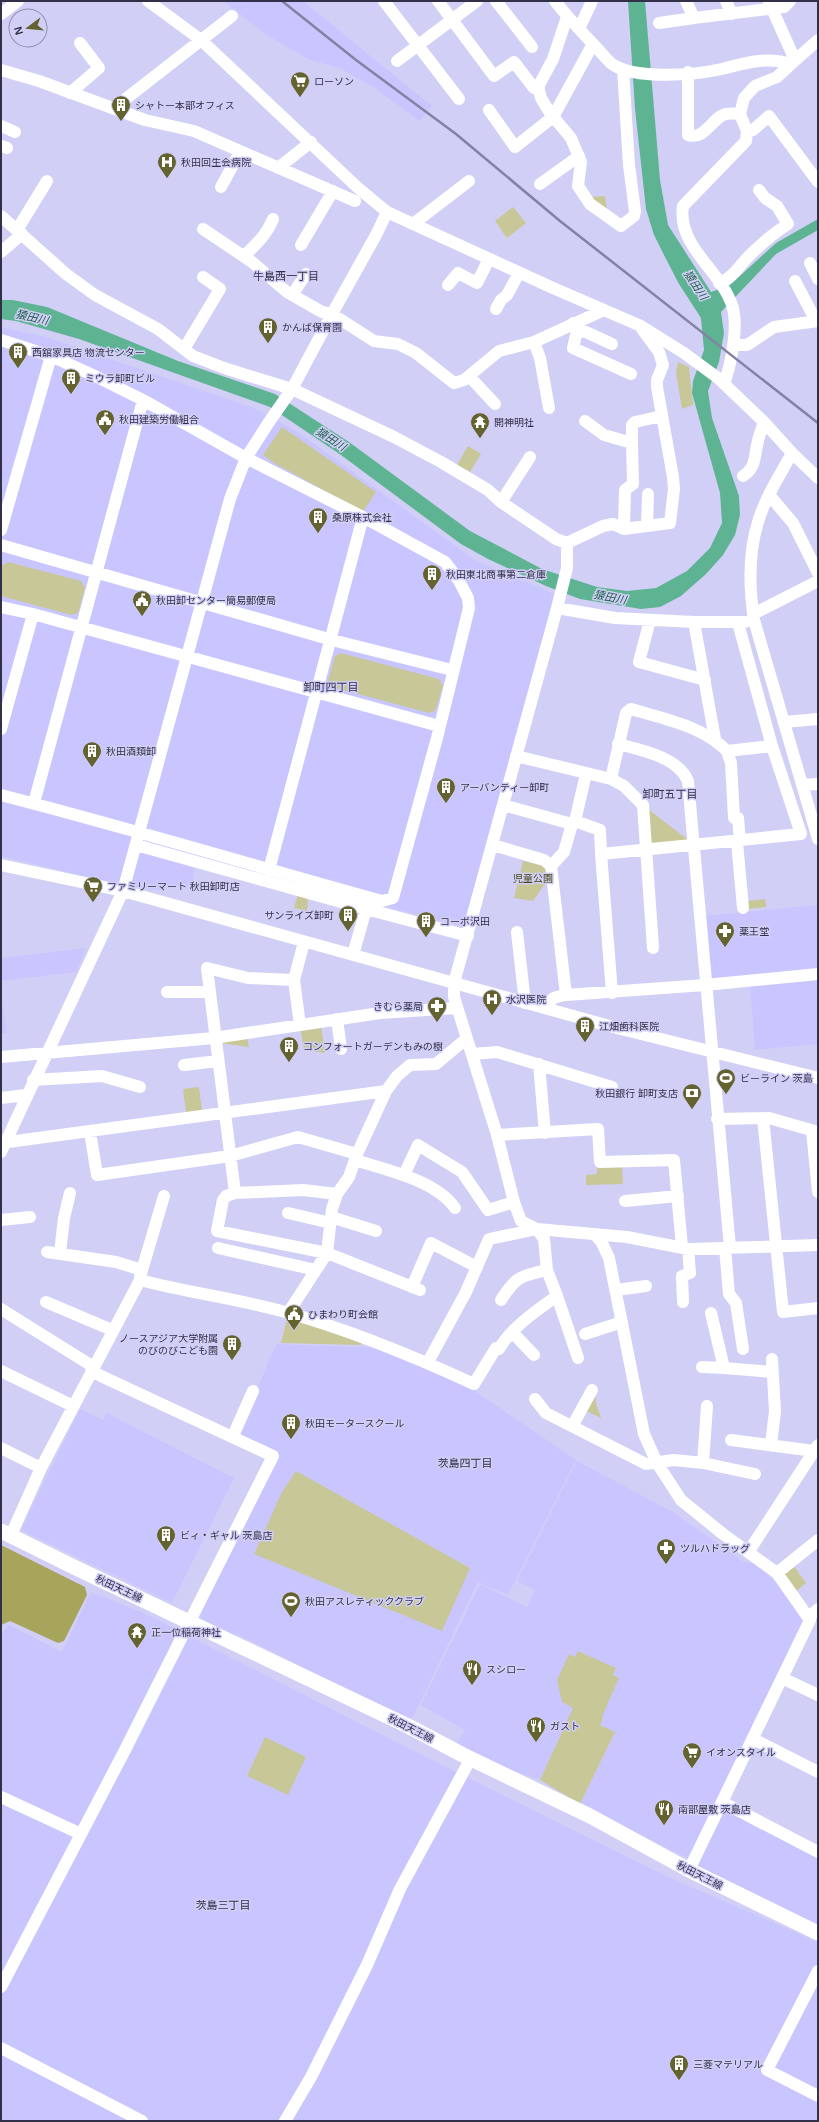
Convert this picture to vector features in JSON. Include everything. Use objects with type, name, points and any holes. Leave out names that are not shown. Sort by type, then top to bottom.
[{"type":"main road","name":"秋田天王線","points":[[6,1533],[410,1726],[471,1758],[590,1816],[688,1870],[818,1933]]},
{"type":"street","points":[[1,14],[18,1]]},
{"type":"street","points":[[148,1],[201,40],[311,142],[357,187],[387,212],[641,326],[692,358],[721,381],[764,422],[792,453],[818,478]]},
{"type":"street","points":[[384,1],[459,99]]},
{"type":"street","points":[[438,1],[494,76],[514,62],[534,88],[539,89]]},
{"type":"street","points":[[397,61],[477,1]]},
{"type":"street","points":[[496,1],[532,47]]},
{"type":"street","points":[[555,1],[567,17],[612,64],[626,70],[646,75],[720,69],[764,60],[793,62]]},
{"type":"street","points":[[579,29],[592,1]]},
{"type":"street","points":[[686,1],[694,18]]},
{"type":"street","points":[[726,1],[732,14]]},
{"type":"street","points":[[659,23],[732,14],[771,5],[784,7],[790,1]]},
{"type":"street","points":[[771,5],[793,62]]},
{"type":"street","points":[[114,108],[232,16]]},
{"type":"street","points":[[567,17],[553,59],[539,89],[541,98],[553,117],[572,138],[581,162],[578,186],[590,204],[621,226],[634,216],[635,210],[629,165],[626,70]]},
{"type":"street","points":[[721,381],[733,345],[734,318],[732,305],[720,284],[696,252],[681,217],[683,206],[746,141],[747,131],[740,114],[744,98],[755,86],[777,77],[818,40]]},
{"type":"street","points":[[70,92],[99,68],[80,43]]},
{"type":"street","points":[[489,110],[515,146],[553,117],[593,44]]},
{"type":"street","points":[[1,70],[70,92],[145,120],[194,131],[355,201]]},
{"type":"street","points":[[688,72],[688,135],[693,137],[700,135],[722,115],[740,114]]},
{"type":"street","points":[[747,131],[753,130],[769,116],[818,182]]},
{"type":"street","points":[[1,126],[15,132]]},
{"type":"street","points":[[278,168],[311,142]]},
{"type":"street","points":[[221,187],[240,152]]},
{"type":"street","points":[[540,184],[578,156]]},
{"type":"street","points":[[1,252],[10,226],[47,181]]},
{"type":"street","points":[[413,224],[470,181]]},
{"type":"street","points":[[720,284],[728,279],[749,256],[775,233],[788,224],[777,206],[765,198],[759,190]]},
{"type":"street","points":[[301,245],[333,191]]},
{"type":"street","points":[[2,1146],[123,891],[230,499],[246,458],[289,393],[376,235],[387,212]]},
{"type":"street","points":[[244,256],[258,243],[269,228],[273,219]]},
{"type":"street","points":[[10,226],[66,274],[95,295],[158,329],[193,356],[289,393],[339,410],[441,462],[488,490],[500,502],[556,539],[567,543],[603,526],[613,524],[624,529],[670,524],[674,489],[657,380],[663,364],[677,349]]},
{"type":"street","points":[[203,229],[244,256],[292,295],[322,312],[332,314],[374,341],[398,344],[416,352],[454,383],[464,380],[470,376],[499,351],[534,342],[575,327],[604,310]]},
{"type":"street","points":[[448,285],[458,273],[477,284],[489,259]]},
{"type":"street","points":[[810,263],[818,279]]},
{"type":"street","points":[[496,309],[501,300],[507,295],[520,273]]},
{"type":"street","points":[[292,295],[306,274]]},
{"type":"street","points":[[184,349],[220,288],[203,277]]},
{"type":"street","points":[[733,345],[747,345],[774,327],[817,321],[795,281]]},
{"type":"street","points":[[641,326],[658,352],[663,364]]},
{"type":"street","points":[[575,327],[612,344]]},
{"type":"street","points":[[575,327],[573,348],[632,374]]},
{"type":"street","points":[[1,340],[51,356],[143,400],[246,458],[363,517],[445,562],[458,579],[468,598],[469,608],[393,898],[382,901],[140,832],[1,795]]},
{"type":"street","points":[[534,342],[540,358],[549,408]]},
{"type":"street","points":[[1,530],[51,356]]},
{"type":"street","points":[[470,376],[495,404]]},
{"type":"street","points":[[34,803],[83,628],[96,572],[143,400]]},
{"type":"street","points":[[624,529],[625,490],[633,484],[632,425],[635,422],[662,416]]},
{"type":"street","points":[[585,421],[604,435],[632,443]]},
{"type":"street","points":[[743,476],[750,472],[756,460],[757,443],[764,422]]},
{"type":"street","points":[[792,453],[758,522],[749,565],[753,617],[818,839]]},
{"type":"street","points":[[500,502],[530,457]]},
{"type":"street","points":[[647,526],[648,494]]},
{"type":"street","points":[[770,496],[793,523],[818,573]]},
{"type":"street","points":[[269,870],[318,693],[363,517]]},
{"type":"street","points":[[567,543],[567,568],[454,983],[454,997],[497,1136],[514,1202],[521,1221],[537,1229],[544,1239],[547,1270],[578,1358]]},
{"type":"street","points":[[1,545],[332,640],[452,670]]},
{"type":"street","points":[[557,608],[615,618],[738,623],[753,617],[818,581]]},
{"type":"street","points":[[1,607],[34,614],[439,726]]},
{"type":"street","points":[[1,729],[34,614]]},
{"type":"street","points":[[650,620],[639,662],[705,680]]},
{"type":"street","points":[[694,622],[716,739]]},
{"type":"street","points":[[602,854],[801,834],[772,746],[738,623]]},
{"type":"street","points":[[611,779],[626,713],[631,709],[682,724],[716,739],[727,751],[731,762],[734,818],[738,818],[744,908]]},
{"type":"street","points":[[784,722],[818,719]]},
{"type":"street","points":[[618,744],[661,756],[685,774],[688,781],[717,1118],[729,1294],[736,1303],[742,1349]]},
{"type":"street","points":[[727,751],[772,746]]},
{"type":"street","points":[[516,756],[611,779],[624,786],[642,805],[647,850],[653,948]]},
{"type":"street","points":[[551,866],[564,852],[574,823],[586,774]]},
{"type":"street","points":[[802,785],[818,784]]},
{"type":"street","points":[[503,805],[600,830],[612,993]]},
{"type":"street","points":[[136,844],[366,910],[468,936]]},
{"type":"street","points":[[492,846],[544,860],[551,866],[566,995]]},
{"type":"street","points":[[1,865],[123,891],[525,1003],[711,1052],[818,1078]]},
{"type":"street","points":[[353,955],[366,910]]},
{"type":"street","points":[[517,932],[525,1003]]},
{"type":"street","points":[[300,1025],[294,980],[304,942]]},
{"type":"street","points":[[235,1193],[214,1038],[207,968],[248,978],[294,980]]},
{"type":"street","points":[[548,1009],[550,1000],[553,997],[566,995],[612,993],[818,974]]},
{"type":"street","points":[[167,992],[209,992]]},
{"type":"street","points":[[1,1057],[214,1038],[380,1013],[457,1008]]},
{"type":"street","points":[[337,1019],[341,1049]]},
{"type":"street","points":[[288,1313],[327,1253],[331,1220],[337,1194],[349,1177],[356,1157],[386,1091],[397,1076],[410,1065],[436,1064],[466,1039]]},
{"type":"street","points":[[472,1054],[497,1052],[612,1087]]},
{"type":"street","points":[[184,1066],[218,1061]]},
{"type":"street","points":[[539,1064],[546,1133]]},
{"type":"street","points":[[33,1080],[102,1076],[140,1087]]},
{"type":"street","points":[[2,1146],[225,1112],[386,1091]]},
{"type":"street","points":[[1,1098],[26,1094]]},
{"type":"street","points":[[717,1118],[763,1118],[815,1131],[818,1192]]},
{"type":"street","points":[[763,1118],[783,1312],[818,1308]]},
{"type":"street","points":[[497,1136],[598,1129],[600,1162],[674,1160],[685,1248],[690,1273],[682,1276],[683,1302]]},
{"type":"street","points":[[90,1132],[97,1175],[230,1156],[298,1137],[404,1175],[448,1199],[455,1208]]},
{"type":"street","points":[[404,1175],[418,1145],[462,1172],[488,1210],[514,1202]]},
{"type":"street","points":[[337,1194],[303,1190],[235,1193],[226,1196],[223,1200],[217,1231],[327,1253],[416,1289],[431,1243],[477,1267]]},
{"type":"street","points":[[60,1253],[64,1218],[70,1193]]},
{"type":"street","points":[[6,1533],[93,1371],[112,1330],[141,1275],[164,1196]]},
{"type":"street","points":[[625,1201],[678,1196]]},
{"type":"street","points":[[288,1213],[331,1220],[376,1231]]},
{"type":"street","points":[[1,1220],[30,1217]]},
{"type":"street","points":[[428,1362],[466,1292],[489,1239],[537,1229],[627,1237],[685,1248],[818,1245]]},
{"type":"street","points":[[594,1234],[606,1249],[616,1290],[644,1434],[657,1463],[681,1500],[723,1534],[749,1551],[777,1573],[812,1624]]},
{"type":"street","points":[[218,1248],[316,1270]]},
{"type":"street","points":[[47,1252],[116,1262],[141,1275],[176,1290],[288,1313],[392,1347],[474,1384],[496,1348],[499,1349],[504,1340],[534,1312],[557,1296]]},
{"type":"street","points":[[501,1300],[509,1288],[522,1276],[547,1270]]},
{"type":"street","points":[[616,1290],[646,1286]]},
{"type":"street","points":[[46,1302],[112,1330]]},
{"type":"street","points":[[1,1309],[89,1364],[93,1371],[273,1456],[81,1834],[1,1987]]},
{"type":"street","points":[[711,1313],[724,1368]]},
{"type":"street","points":[[585,1334],[622,1322]]},
{"type":"street","points":[[513,1333],[534,1355]]},
{"type":"street","points":[[771,1446],[775,1411],[772,1359]]},
{"type":"street","points":[[702,1366],[772,1372]]},
{"type":"street","points":[[1,1371],[73,1406]]},
{"type":"street","points":[[573,1425],[592,1390]]},
{"type":"street","points":[[233,1436],[253,1391]]},
{"type":"street","points":[[535,1399],[546,1413],[573,1425],[646,1464],[674,1460],[702,1463],[755,1474]]},
{"type":"street","points":[[702,1463],[707,1406]]},
{"type":"street","points":[[731,1440],[771,1446],[816,1448]]},
{"type":"street","points":[[1,1448],[41,1468]]},
{"type":"street","points":[[749,1551],[816,1448]]},
{"type":"street","points":[[777,1573],[818,1540]]},
{"type":"street","points":[[688,1870],[804,1632],[812,1624],[818,1608]]},
{"type":"street","points":[[782,1678],[818,1695]]},
{"type":"street","points":[[753,1739],[818,1772]]},
{"type":"street","points":[[285,2121],[311,2077],[367,1965],[400,1889],[471,1758]]},
{"type":"street","points":[[1,1797],[81,1834]]},
{"type":"street","points":[[722,1802],[818,1852]]},
{"type":"street","points":[[818,1971],[767,2070],[818,2096]]},
{"type":"street","points":[[1,2048],[142,2121]]},
{"type":"shaded area","points":[[223,1],[303,1],[432,106],[420,121],[373,87],[340,68],[310,60],[267,35]]},
{"type":"shaded area","points":[[1,327],[46,337],[254,408],[295,430],[476,561],[555,594],[465,927],[194,857],[193,885],[155,890],[96,879],[1,856]]},
{"type":"shaded area","points":[[818,905],[818,970],[709,980],[703,916]]},
{"type":"shaded area","points":[[86,948],[76,972],[1,981],[1,958]]},
{"type":"shaded area","points":[[818,978],[818,1044],[755,1050],[750,984]]},
{"type":"shaded area","points":[[1,994],[6,1033],[1,1033]]},
{"type":"shaded area","points":[[277,1344],[383,1348],[466,1385],[576,1460],[508,1595],[478,1582],[412,1719],[366,1699],[239,1635],[231,1634],[199,1618],[277,1454],[239,1435],[271,1355]]},
{"type":"shaded area","points":[[80,1409],[103,1420],[106,1413],[234,1478],[172,1603],[21,1530]]},
{"type":"shaded area","points":[[577,1461],[673,1512],[744,1562],[754,1563],[778,1584],[805,1623],[689,1859],[580,1804],[615,1732],[600,1725],[601,1717],[619,1678],[613,1675],[616,1669],[579,1651],[576,1657],[568,1654],[573,1708],[540,1780],[499,1766],[457,1743],[465,1730],[421,1705],[480,1584],[527,1607],[535,1590],[517,1581]]},
{"type":"shaded area","points":[[1,1545],[85,1587],[87,1595],[64,1641],[58,1643],[10,1621],[1,1625]]},
{"type":"shaded area","points":[[91,1592],[144,1613],[400,1744],[664,1875],[818,1942],[818,2121],[1,2121],[1,1635],[9,1625],[62,1652]]},
{"type":"shaded area","points":[[724,1806],[818,1854],[818,1927],[696,1865]]},
{"type":"green space","points":[[605,196],[607,211],[591,197]]},
{"type":"green space","points":[[513,207],[526,223],[507,238],[495,221]]},
{"type":"green space","points":[[678,362],[689,367],[693,405],[682,409],[676,373]]},
{"type":"green space","points":[[282,427],[376,492],[363,512],[274,463],[263,455]]},
{"type":"green space","points":[[468,446],[481,454],[470,472],[457,465]]},
{"type":"green space","points":[[8,562],[81,581],[85,588],[78,613],[71,615],[1,596],[1,566]]},
{"type":"green space","points":[[341,653],[439,679],[443,686],[435,711],[429,713],[332,687],[328,681],[335,656]]},
{"type":"green space","points":[[648,809],[687,839],[686,842],[655,845],[651,842]]},
{"type":"green space","name":"児童公園","points":[[523,861],[545,866],[549,878],[533,901],[514,898]]},
{"type":"green space","points":[[298,894],[308,897],[307,911],[294,908]]},
{"type":"green space","points":[[765,899],[766,907],[748,909],[747,901]]},
{"type":"green space","points":[[321,1025],[325,1053],[304,1050],[300,1027]]},
{"type":"green space","points":[[247,1037],[249,1047],[220,1043]]},
{"type":"green space","points":[[199,1087],[202,1111],[186,1113],[183,1089]]},
{"type":"green space","points":[[597,1165],[622,1165],[623,1184],[586,1185],[586,1175],[597,1174]]},
{"type":"green space","points":[[287,1318],[361,1342],[361,1345],[281,1343]]},
{"type":"green space","points":[[595,1390],[596,1403],[601,1418],[584,1410]]},
{"type":"green space","points":[[296,1471],[470,1568],[442,1631],[254,1554],[282,1492]]},
{"type":"green space","points":[[793,1565],[806,1583],[795,1592],[781,1574]]},
{"type":"green space","points":[[578,1651],[616,1668],[613,1675],[619,1678],[600,1725],[615,1732],[580,1804],[540,1780],[573,1708],[562,1702],[557,1680],[569,1654],[575,1657]]},
{"type":"green space","points":[[265,1737],[306,1757],[288,1795],[247,1776]]},
{"type":"water","name":"猿田川","points":[[628,1],[645,1],[660,180],[668,225],[711,292],[729,286],[776,243],[818,219],[818,230],[776,254],[721,312],[724,333],[719,362],[708,391],[712,418],[739,496],[740,515],[735,535],[723,555],[706,574],[681,596],[660,607],[641,609],[580,599],[546,586],[488,559],[461,544],[341,455],[270,407],[79,339],[16,321],[1,319],[1,300],[13,300],[47,307],[178,361],[275,394],[349,442],[470,531],[542,569],[597,587],[627,591],[656,588],[687,571],[710,548],[722,523],[720,493],[692,393],[693,381],[704,350],[701,318],[679,284],[666,259],[654,235],[646,209],[635,109]]},
{"type":"railway","points":[[282,1],[356,60],[456,134],[560,221],[818,423]]},
{"type":"place","name":"ローソン","points":[[300,98]]},
{"type":"place","name":"シャトー本部オフィス","points":[[121,122]]},
{"type":"place","name":"秋田回生会病院","points":[[167,179]]},
{"type":"place","name":"かんば保育園","points":[[268,344]]},
{"type":"place","name":"西舘家具店 物流センター","points":[[18,369]]},
{"type":"place","name":"ミウラ卸町ビル","points":[[71,395]]},
{"type":"place","name":"秋田建築労働組合","points":[[105,436]]},
{"type":"place","name":"開神明社","points":[[480,439]]},
{"type":"place","name":"桑原株式会社","points":[[318,534]]},
{"type":"place","name":"秋田東北商事第二倉庫","points":[[432,591]]},
{"type":"place","name":"秋田卸センター簡易郵便局","points":[[142,617]]},
{"type":"place","name":"秋田酒類卸","points":[[92,768]]},
{"type":"place","name":"アーバンティー卸町","points":[[446,804]]},
{"type":"place","name":"ファミリーマート 秋田卸町店","points":[[93,903]]},
{"type":"place","name":"サンライズ卸町","points":[[348,932]]},
{"type":"place","name":"コーポ沢田","points":[[426,938]]},
{"type":"place","name":"薬王堂","points":[[725,948]]},
{"type":"place","name":"水沢医院","points":[[492,1016]]},
{"type":"place","name":"きむら薬局","points":[[437,1023]]},
{"type":"place","name":"江畑歯科医院","points":[[585,1043]]},
{"type":"place","name":"コンフォートガーデンもみの樹","points":[[289,1063]]},
{"type":"place","name":"ビーライン 茨島","points":[[726,1095]]},
{"type":"place","name":"秋田銀行 卸町支店","points":[[692,1110]]},
{"type":"place","name":"ひまわり町会館","points":[[294,1331]]},
{"type":"place","name":"ノースアジア大学附属 のびのびこども園","points":[[232,1361]]},
{"type":"place","name":"秋田モータースクール","points":[[291,1440]]},
{"type":"place","name":"ビィ・ギャル 茨島店","points":[[166,1552]]},
{"type":"place","name":"ツルハドラッグ","points":[[666,1565]]},
{"type":"place","name":"秋田アスレティッククラブ","points":[[291,1618]]},
{"type":"place","name":"正一位稲荷神社","points":[[137,1649]]},
{"type":"place","name":"スシロー","points":[[472,1686]]},
{"type":"place","name":"ガスト","points":[[536,1743]]},
{"type":"place","name":"イオンスタイル","points":[[692,1769]]},
{"type":"place","name":"南部屋敷 茨島店","points":[[664,1826]]},
{"type":"place","name":"三菱マテリアル","points":[[679,2081]]},
{"type":"district","name":"牛島西一丁目","points":[[286,276]]},
{"type":"district","name":"卸町四丁目","points":[[331,687]]},
{"type":"district","name":"卸町五丁目","points":[[670,794]]},
{"type":"district","name":"茨島四丁目","points":[[465,1463]]},
{"type":"district","name":"茨島三丁目","points":[[223,1905]]}]
